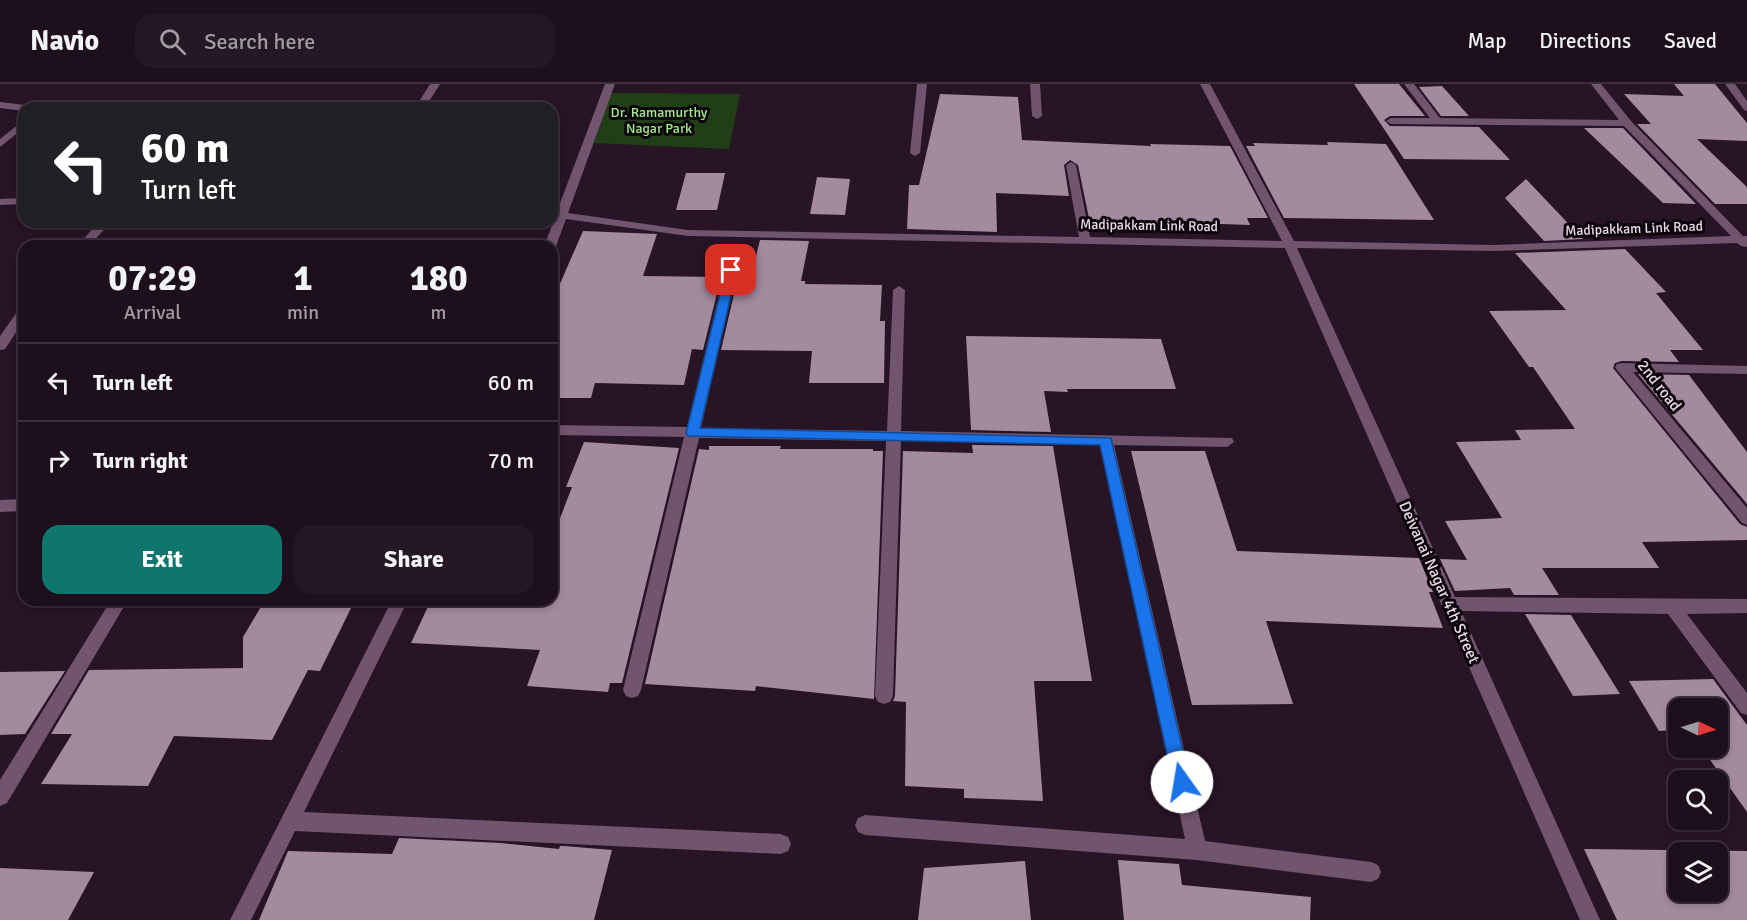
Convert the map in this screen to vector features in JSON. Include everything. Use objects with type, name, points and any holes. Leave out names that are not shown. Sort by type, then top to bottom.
[{"type":"street","points":[[424,102],[435,84]]},
{"type":"street","points":[[558,213],[610,84]]},
{"type":"street","points":[[915,153],[922,84]]},
{"type":"street","points":[[1035,84],[1037,116]]},
{"type":"street","name":"Deivanai Nagar 4th Street","points":[[1205,84],[1289,243],[1590,920]]},
{"type":"street","points":[[1409,84],[1437,121]]},
{"type":"street","points":[[1596,84],[1627,123],[1745,242]]},
{"type":"street","points":[[1730,84],[1747,108]]},
{"type":"street","points":[[0,105],[18,107]]},
{"type":"street","points":[[1391,121],[1627,123]]},
{"type":"street","points":[[0,144],[18,128]]},
{"type":"street","points":[[1071,165],[1085,239]]},
{"type":"street","points":[[0,202],[18,200]]},
{"type":"street","name":"Madipakkam Link Road","points":[[558,215],[688,234],[1085,239],[1494,248],[1745,242]]},
{"type":"street","points":[[88,240],[100,228]]},
{"type":"street","points":[[632,690],[731,270]]},
{"type":"street","points":[[884,696],[898,290]]},
{"type":"street","points":[[0,346],[18,321]]},
{"type":"street","name":"2nd road","points":[[1747,370],[1622,367],[1747,519]]},
{"type":"street","points":[[558,430],[1227,442]]},
{"type":"street","points":[[1106,441],[1197,850]]},
{"type":"street","points":[[0,506],[18,505]]},
{"type":"street","points":[[1449,604],[1747,606]]},
{"type":"street","points":[[0,797],[116,606]]},
{"type":"street","points":[[240,920],[397,606]]},
{"type":"street","points":[[1672,607],[1747,707]]},
{"type":"street","points":[[290,821],[781,844]]},
{"type":"street","points":[[865,825],[1197,850],[1371,872]]},
{"type":"green space","name":"Dr. Ramamurthy Nagar Park","points":[[611,93],[740,94],[729,149],[594,143]]},
{"type":"building","points":[[1354,84],[1399,84],[1425,116],[1390,116],[1384,120],[1390,126],[1479,127],[1510,160],[1404,159]]},
{"type":"building","points":[[1674,84],[1715,84],[1747,123],[1747,141],[1697,139],[1747,187],[1747,204],[1715,204],[1637,124],[1651,124],[1624,94],[1684,96]]},
{"type":"building","points":[[1442,86],[1469,116],[1441,116],[1419,87]]},
{"type":"building","points":[[940,94],[1018,97],[1022,140],[1151,146],[1150,144],[1230,146],[1268,218],[1247,218],[1250,225],[1165,222],[1167,230],[1091,228],[1078,165],[1070,160],[1064,165],[1069,196],[996,193],[997,232],[907,229],[909,185],[919,185]]},
{"type":"building","points":[[1584,128],[1623,128],[1696,204],[1663,203]]},
{"type":"building","points":[[1327,142],[1386,144],[1434,220],[1284,218],[1246,146],[1255,146],[1253,143],[1328,145]]},
{"type":"building","points":[[686,173],[725,173],[717,210],[676,210]]},
{"type":"building","points":[[817,177],[850,179],[845,215],[810,214]]},
{"type":"building","points":[[1526,179],[1583,239],[1544,241],[1505,198]]},
{"type":"building","points":[[583,231],[657,234],[643,276],[721,277],[703,350],[692,349],[684,385],[595,383],[591,398],[558,398],[558,288]]},
{"type":"building","points":[[760,240],[809,241],[801,281],[805,281],[805,284],[882,285],[880,321],[885,321],[884,383],[809,383],[812,351],[721,350],[738,277],[751,277]]},
{"type":"building","points":[[1625,249],[1666,292],[1656,293],[1703,350],[1670,350],[1679,362],[1622,361],[1615,363],[1613,368],[1740,524],[1747,527],[1747,540],[1642,542],[1659,568],[1542,568],[1559,595],[1514,595],[1510,588],[1455,591],[1440,559],[1467,560],[1445,521],[1502,518],[1456,442],[1521,440],[1515,430],[1575,429],[1533,367],[1529,367],[1489,311],[1566,310],[1515,253]]},
{"type":"building","points":[[966,336],[1161,339],[1176,389],[1044,391],[1051,432],[971,430]]},
{"type":"building","points":[[1638,374],[1689,375],[1747,452],[1747,504]]},
{"type":"building","points":[[584,442],[679,448],[622,683],[610,683],[608,692],[527,686],[540,650],[411,643],[428,606],[558,606],[558,523],[572,487],[566,487]]},
{"type":"building","points":[[972,445],[1053,446],[1092,681],[1034,681],[1043,801],[964,798],[964,789],[905,786],[906,702],[893,701],[903,451],[973,453]]},
{"type":"building","points":[[709,446],[781,446],[780,449],[873,449],[873,451],[883,451],[874,699],[756,686],[755,691],[645,684],[699,449],[709,450]]},
{"type":"building","points":[[1131,451],[1205,451],[1237,551],[1419,558],[1433,592],[1429,592],[1443,628],[1266,621],[1293,704],[1192,705]]},
{"type":"building","points":[[261,606],[352,606],[320,671],[308,670],[272,740],[174,736],[148,786],[41,784],[72,734],[51,734],[89,670],[243,668],[243,637]]},
{"type":"building","points":[[1525,614],[1571,615],[1620,694],[1573,696]]},
{"type":"building","points":[[65,671],[25,734],[0,735],[0,672]]},
{"type":"building","points":[[1713,679],[1727,698],[1668,698],[1668,731],[1659,731],[1629,681]]},
{"type":"building","points":[[1728,699],[1747,725],[1747,812],[1728,785],[1728,770],[1717,770],[1709,758],[1728,758]]},
{"type":"building","points":[[399,838],[501,843],[559,849],[560,846],[564,846],[612,850],[594,920],[259,920],[288,851],[392,854]]},
{"type":"building","points":[[1584,849],[1668,850],[1668,902],[1728,902],[1728,851],[1747,851],[1747,920],[1617,920]]},
{"type":"building","points":[[1118,860],[1179,864],[1182,885],[1311,897],[1310,920],[1124,920]]},
{"type":"building","points":[[1025,861],[1031,920],[918,920],[924,868]]},
{"type":"building","points":[[0,868],[94,872],[68,920],[0,920]]},
{"type":"route","points":[[731,270],[693,433],[1106,441],[1182,782]]}]
